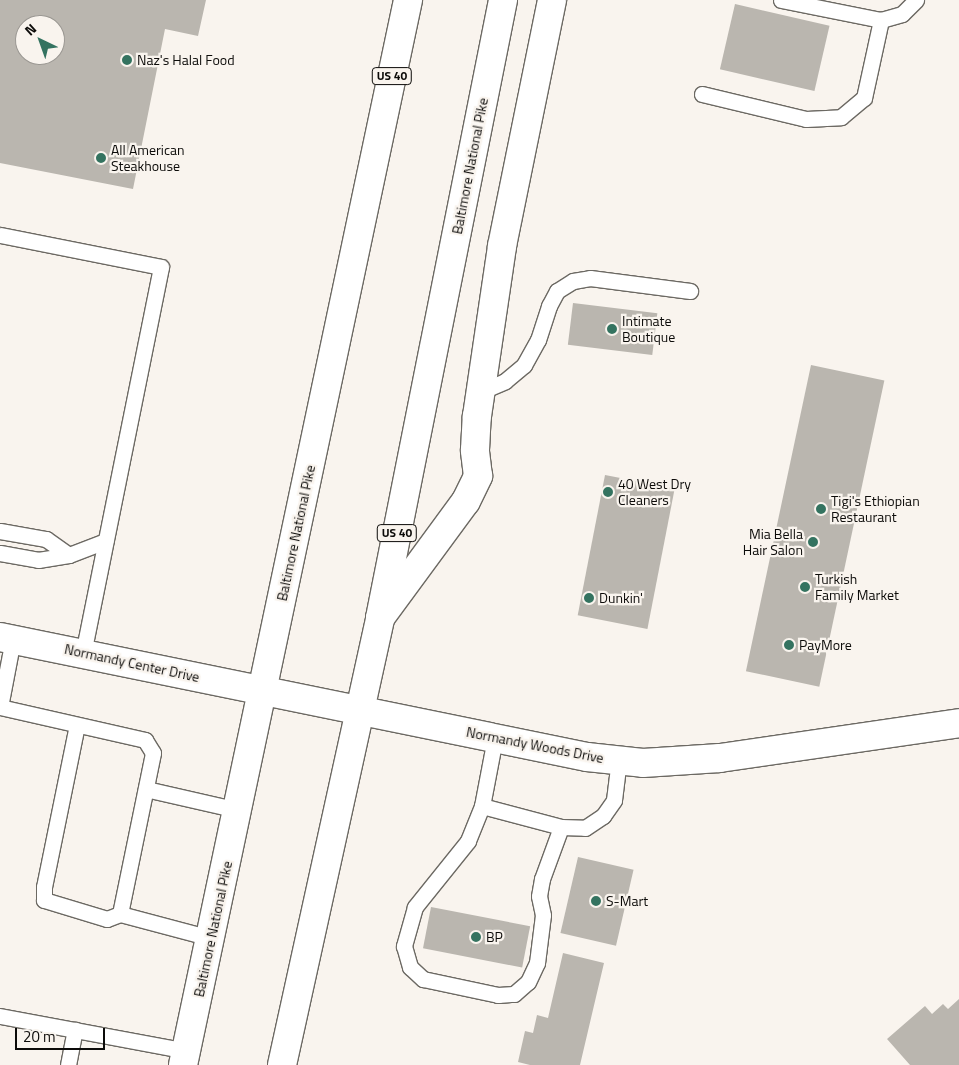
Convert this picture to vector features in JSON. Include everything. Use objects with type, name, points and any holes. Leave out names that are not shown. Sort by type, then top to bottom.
[{"type":"main road","name":"Baltimore National Pike","points":[[185,1058],[408,0]]},
{"type":"main road","name":"Baltimore National Pike","points":[[282,1065],[380,618],[503,0]]},
{"type":"main road","points":[[380,618],[466,502],[478,476],[475,450],[502,246],[552,0]]},
{"type":"main road","name":"Normandy Center Drive","points":[[7,638],[263,690]]},
{"type":"main road","name":"Normandy Woods Drive","points":[[263,690],[587,757],[643,763],[720,758],[959,724]]},
{"type":"lane","points":[[781,0],[881,20],[902,14],[916,0]]},
{"type":"lane","points":[[702,94],[806,119],[841,117],[864,98],[881,20]]},
{"type":"lane","points":[[0,235],[161,267],[83,652]]},
{"type":"lane","points":[[482,391],[505,382],[524,365],[538,340],[549,306],[557,291],[573,281],[590,278],[690,291]]},
{"type":"lane","points":[[0,530],[46,539],[69,555]]},
{"type":"lane","points":[[0,553],[38,560],[69,555],[105,540]]},
{"type":"lane","points":[[7,638],[0,707],[145,740],[153,752],[120,914]]},
{"type":"lane","points":[[77,725],[44,887],[44,900],[107,919],[120,914],[211,938]]},
{"type":"lane","points":[[495,738],[482,806],[468,841],[415,907],[404,946],[410,967],[423,979],[498,995],[514,994],[528,982],[537,963],[542,914],[539,896],[542,879],[561,827]]},
{"type":"lane","points":[[482,806],[561,827],[585,828],[603,816],[614,800],[619,761]]},
{"type":"lane","points":[[146,789],[238,810]]},
{"type":"lane","points":[[0,1016],[75,1030],[185,1058]]},
{"type":"lane","points":[[68,1065],[75,1030]]},
{"type":"building","points":[[0,0],[206,0],[198,36],[165,29],[133,189],[0,163]]},
{"type":"building","points":[[735,4],[830,26],[814,91],[720,69]]},
{"type":"building","name":"Intimate Boutique","points":[[573,303],[657,313],[652,355],[568,345]]},
{"type":"building","points":[[811,365],[884,381],[819,687],[746,671]]},
{"type":"building","points":[[605,475],[675,489],[647,629],[578,615]]},
{"type":"building","name":"S-Mart","points":[[578,857],[634,870],[616,946],[560,933]]},
{"type":"building","name":"BP","points":[[431,907],[530,926],[522,968],[423,948]]},
{"type":"building","points":[[563,953],[604,963],[580,1065],[530,1065],[518,1062],[525,1031],[533,1033],[537,1015],[548,1018]]},
{"type":"building","points":[[959,999],[959,1065],[910,1065],[887,1039],[925,1006],[932,1014],[943,1004],[948,1009]]},
{"type":"place","name":"Naz's Halal Food","points":[[127,60]]},
{"type":"place","name":"All American Steakhouse","points":[[101,158]]},
{"type":"place","name":"Intimate Boutique","points":[[612,329]]},
{"type":"place","name":"40 West Dry Cleaners","points":[[608,492]]},
{"type":"place","name":"Tigi's Ethiopian Restaurant","points":[[821,509]]},
{"type":"place","name":"Mia Bella Hair Salon","points":[[813,542]]},
{"type":"place","name":"Turkish Family Market","points":[[805,587]]},
{"type":"place","name":"Dunkin'","points":[[589,598]]},
{"type":"place","name":"PayMore","points":[[789,645]]},
{"type":"place","name":"S-Mart","points":[[596,901]]},
{"type":"place","name":"BP","points":[[476,937]]}]
